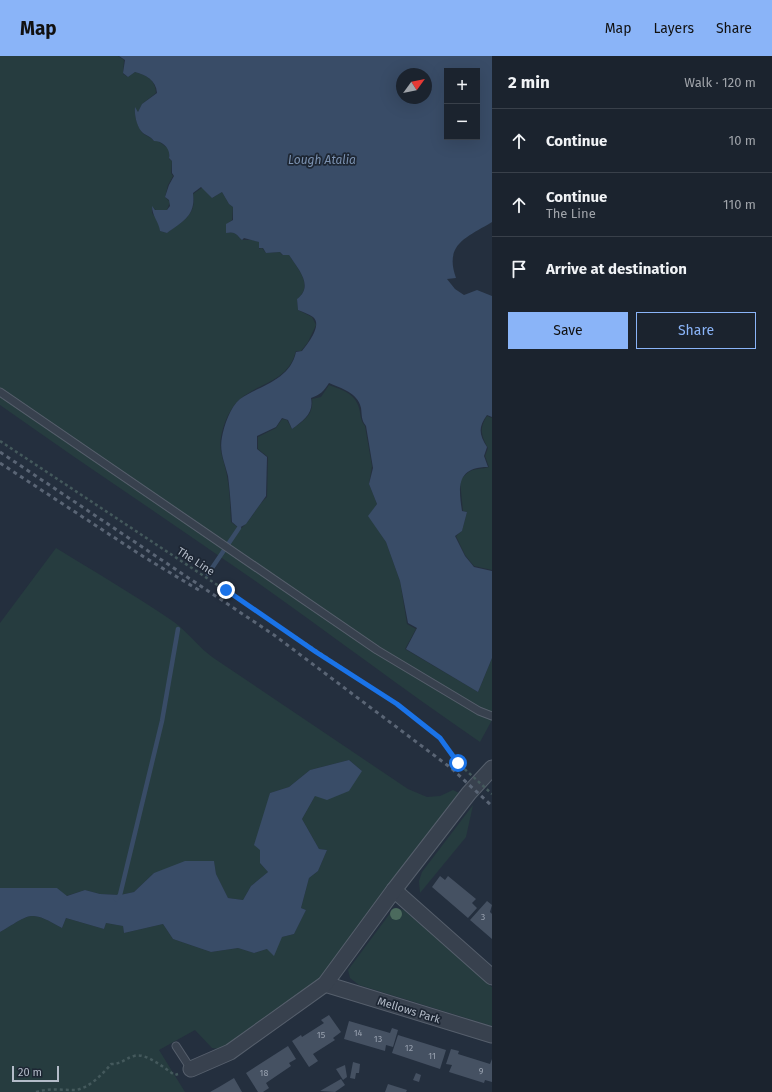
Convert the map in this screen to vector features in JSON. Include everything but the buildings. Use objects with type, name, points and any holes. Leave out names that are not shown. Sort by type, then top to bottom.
[{"type":"street","points":[[191,1069],[230,1052],[325,984],[394,890],[469,793],[492,768]]},
{"type":"street","points":[[394,890],[492,977]]},
{"type":"street","name":"Mellows Park","points":[[325,984],[492,1035]]},
{"type":"lane","points":[[0,392],[377,650],[479,711],[492,716]]},
{"type":"lane","points":[[176,1046],[191,1069]]},
{"type":"path","name":"The Line","points":[[0,441],[397,704],[440,738],[458,763],[492,794]]},
{"type":"path","points":[[36,1092],[61,1089],[77,1090],[104,1073],[110,1064],[119,1064],[134,1056],[144,1056],[175,1075],[191,1069]]},
{"type":"green space","points":[[0,56],[118,56],[124,60],[123,74],[128,77],[135,72],[139,73],[150,79],[156,88],[156,93],[142,104],[138,112],[135,108],[136,120],[142,133],[154,141],[158,141],[169,149],[169,159],[172,161],[171,173],[173,176],[168,185],[165,197],[170,202],[167,210],[156,210],[152,207],[152,213],[159,222],[160,231],[167,233],[187,217],[193,208],[193,194],[203,187],[212,198],[222,192],[229,204],[233,207],[232,220],[226,225],[226,233],[233,233],[242,240],[253,240],[259,242],[259,249],[262,248],[266,253],[280,252],[282,255],[289,255],[303,277],[304,283],[302,294],[297,299],[298,310],[312,317],[316,325],[308,342],[301,351],[296,351],[287,369],[280,375],[248,393],[236,402],[225,422],[220,447],[228,482],[231,522],[240,529],[267,497],[268,457],[258,449],[258,437],[276,428],[282,419],[287,420],[292,429],[310,413],[312,399],[321,397],[329,385],[351,395],[357,403],[361,420],[365,426],[372,466],[369,484],[377,504],[369,516],[386,542],[400,581],[407,624],[416,629],[405,649],[478,692],[492,658],[492,720],[480,742],[422,702],[251,578],[0,405]]},
{"type":"green space","points":[[487,416],[492,418],[492,570],[474,566],[465,555],[456,536],[462,531],[467,512],[463,511],[460,481],[470,471],[489,467],[485,456],[488,448],[482,432],[484,420]]},
{"type":"green space","points":[[56,548],[174,622],[215,659],[408,789],[427,797],[440,796],[453,790],[459,793],[314,986],[292,1003],[220,1049],[212,1048],[195,1030],[159,1050],[185,1092],[0,1092],[0,932],[18,921],[30,916],[43,918],[62,928],[66,918],[104,929],[106,923],[123,926],[124,933],[163,924],[173,939],[211,952],[238,948],[254,953],[267,949],[282,937],[294,934],[306,910],[301,908],[309,878],[318,871],[327,850],[319,849],[302,819],[315,796],[362,771],[349,760],[310,770],[289,787],[270,793],[260,850],[260,863],[268,872],[251,886],[243,900],[228,898],[216,874],[214,862],[154,873],[134,892],[120,895],[100,894],[85,890],[66,896],[57,888],[0,888],[0,623]]},
{"type":"green space","points":[[473,805],[466,837],[420,893],[419,881],[422,872]]},
{"type":"green space","points":[[394,908],[404,910],[492,987],[492,1026],[359,985],[350,978],[348,970]]},
{"type":"water","name":"Lough Atalia","points":[[119,56],[492,56],[492,222],[460,243],[455,250],[453,257],[453,266],[456,278],[447,279],[455,289],[464,295],[477,290],[492,296],[492,417],[487,415],[481,427],[482,439],[487,447],[484,456],[488,467],[470,470],[465,474],[462,480],[460,494],[462,511],[467,512],[462,531],[455,536],[465,556],[474,567],[492,571],[492,658],[478,692],[406,649],[417,628],[408,623],[400,581],[386,542],[368,516],[377,504],[369,484],[373,468],[366,426],[362,420],[359,403],[353,395],[329,383],[322,392],[311,398],[311,408],[307,416],[292,429],[288,420],[282,418],[276,427],[257,436],[257,449],[267,457],[266,496],[246,524],[239,528],[232,522],[228,476],[221,448],[223,433],[228,417],[236,402],[274,381],[288,369],[296,352],[302,351],[313,335],[316,321],[313,317],[298,310],[297,299],[302,294],[305,283],[289,255],[283,255],[280,252],[266,253],[263,248],[259,248],[259,242],[244,238],[242,240],[233,233],[226,233],[226,224],[233,220],[233,207],[229,204],[222,192],[212,198],[201,187],[193,193],[192,207],[187,217],[167,233],[160,231],[152,206],[155,210],[167,210],[170,206],[169,200],[165,197],[174,176],[172,173],[172,161],[169,158],[169,152],[166,146],[160,142],[154,141],[141,131],[135,110],[135,107],[138,112],[142,104],[157,93],[156,88],[150,79],[139,73],[135,72],[128,77],[123,73],[125,60]]},
{"type":"water","points":[[349,760],[362,771],[349,791],[327,800],[315,796],[302,819],[319,849],[327,850],[318,871],[309,878],[301,908],[306,910],[294,934],[282,937],[274,956],[267,949],[254,953],[238,948],[211,952],[173,939],[163,924],[124,933],[123,926],[106,923],[104,929],[66,918],[62,928],[43,918],[30,916],[18,921],[0,932],[0,888],[57,888],[67,896],[85,890],[100,894],[120,895],[134,892],[154,873],[185,861],[214,861],[216,874],[228,898],[243,900],[251,886],[268,872],[260,863],[260,850],[254,845],[270,793],[289,787],[310,770]]},
{"type":"waterway","points":[[208,574],[239,528]]},
{"type":"waterway","points":[[116,899],[120,895],[162,721],[178,629]]},
{"type":"railway","points":[[0,452],[274,635],[451,768],[492,806]]},
{"type":"railway","points":[[0,463],[144,557],[202,592]]},
{"type":"route","points":[[226,590],[352,676],[397,704],[440,738],[458,763]]}]
